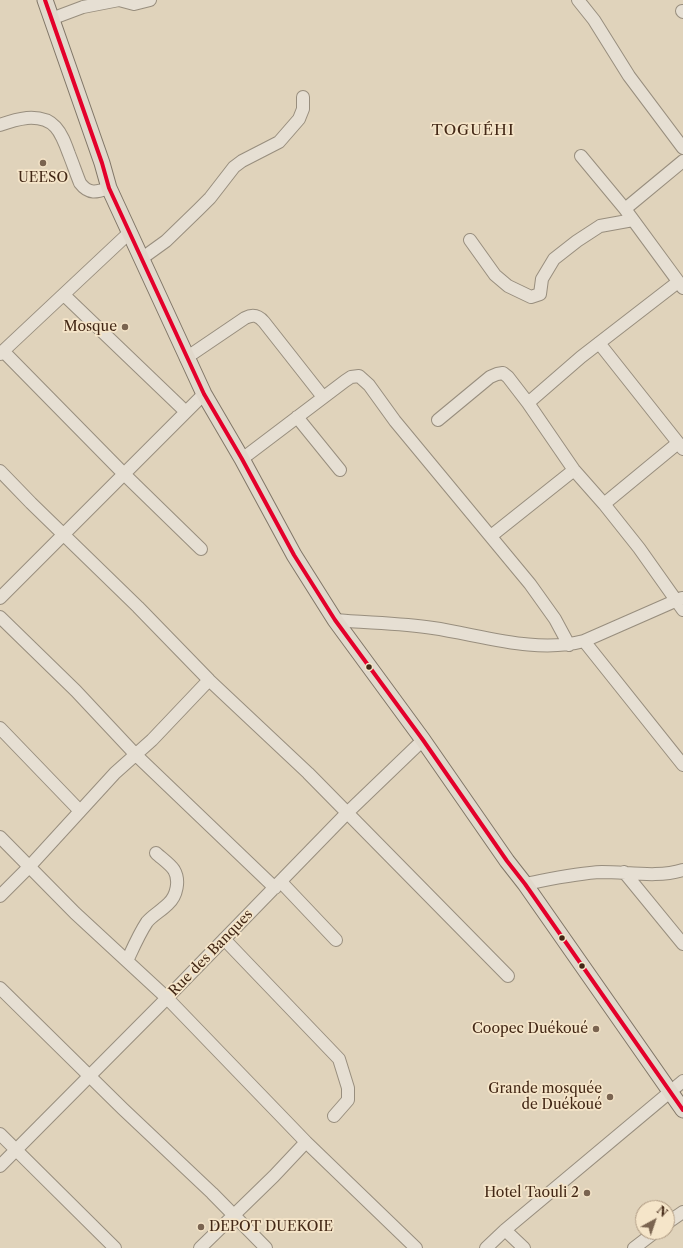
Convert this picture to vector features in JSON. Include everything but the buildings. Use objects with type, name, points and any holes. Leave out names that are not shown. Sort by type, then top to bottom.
[{"type":"main road","points":[[45,0],[102,163],[109,188],[129,233],[204,394],[242,459],[294,555],[335,620],[423,740],[683,1110]]},
{"type":"street","points":[[51,19],[83,7],[120,0],[134,4],[150,0]]},
{"type":"street","points":[[578,0],[594,20],[630,76],[683,148]]},
{"type":"street","points":[[141,259],[166,241],[199,209],[210,198],[234,167],[242,160],[279,142],[299,119],[303,109],[303,97]]},
{"type":"street","points":[[0,125],[27,118],[41,119],[49,122],[58,128],[64,139],[80,183],[84,188],[92,192],[109,188]]},
{"type":"street","points":[[528,403],[599,343],[681,285],[625,208],[581,156]]},
{"type":"street","points":[[625,208],[683,161]]},
{"type":"street","points":[[470,240],[495,275],[508,286],[531,297],[540,294],[542,280],[554,259],[577,241],[600,226],[633,220]]},
{"type":"street","points":[[129,233],[2,352],[200,549]]},
{"type":"street","points":[[64,295],[186,412]]},
{"type":"street","points":[[186,358],[245,318],[250,316],[258,316],[324,397]]},
{"type":"street","points":[[599,343],[681,446],[604,504]]},
{"type":"street","points":[[335,620],[432,628],[519,644],[569,645],[584,641],[681,603],[604,504],[574,470],[528,403],[508,377],[503,373],[490,377],[438,420]]},
{"type":"street","points":[[242,459],[351,377],[361,377],[369,385],[395,422],[530,584],[545,604],[569,645]]},
{"type":"street","points":[[0,598],[204,394]]},
{"type":"street","points":[[297,418],[340,470]]},
{"type":"street","points":[[490,536],[574,470]]},
{"type":"street","points":[[0,471],[138,607],[209,680],[282,748],[508,976]]},
{"type":"street","points":[[0,617],[76,691],[136,755],[336,940]]},
{"type":"street","points":[[584,641],[683,765]]},
{"type":"street","points":[[0,896],[29,867],[115,773],[136,755],[209,680]]},
{"type":"street","points":[[0,728],[80,811]]},
{"type":"street","name":"Rue des Banques","points":[[0,1166],[167,998],[347,813],[423,740]]},
{"type":"street","points":[[0,837],[75,913],[167,998],[306,1142],[416,1248]]},
{"type":"street","points":[[127,961],[138,936],[148,922],[174,898],[177,880],[173,870],[156,853]]},
{"type":"street","points":[[525,884],[576,874],[601,872],[664,873],[683,870]]},
{"type":"street","points":[[624,872],[683,944]]},
{"type":"street","points":[[224,939],[339,1059],[348,1088],[348,1100],[334,1116]]},
{"type":"street","points":[[0,988],[88,1076],[189,1171],[266,1248]]},
{"type":"street","points":[[486,1248],[505,1230],[683,1081]]},
{"type":"street","points":[[0,1134],[115,1248]]},
{"type":"street","points":[[200,1248],[274,1176],[306,1142]]},
{"type":"street","points":[[505,1230],[524,1248]]},
{"type":"street","points":[[634,1248],[644,1240]]},
{"type":"transit line","points":[[45,0],[102,163],[109,188],[204,394],[242,459],[294,555],[335,620],[423,740],[683,1110]]},
{"type":"place","name":"UEESO","points":[[43,163]]},
{"type":"place","name":"Mosque","points":[[125,327]]},
{"type":"place","name":"Coopec Duékoué","points":[[596,1029]]},
{"type":"place","name":"Grande mosquée de Duékoué","points":[[610,1097]]},
{"type":"place","name":"Hotel Taouli 2","points":[[587,1193]]},
{"type":"place","name":"DEPOT DUEKOIE","points":[[201,1227]]},
{"type":"district","name":"TOGUÉHI","points":[[473,131]]}]
